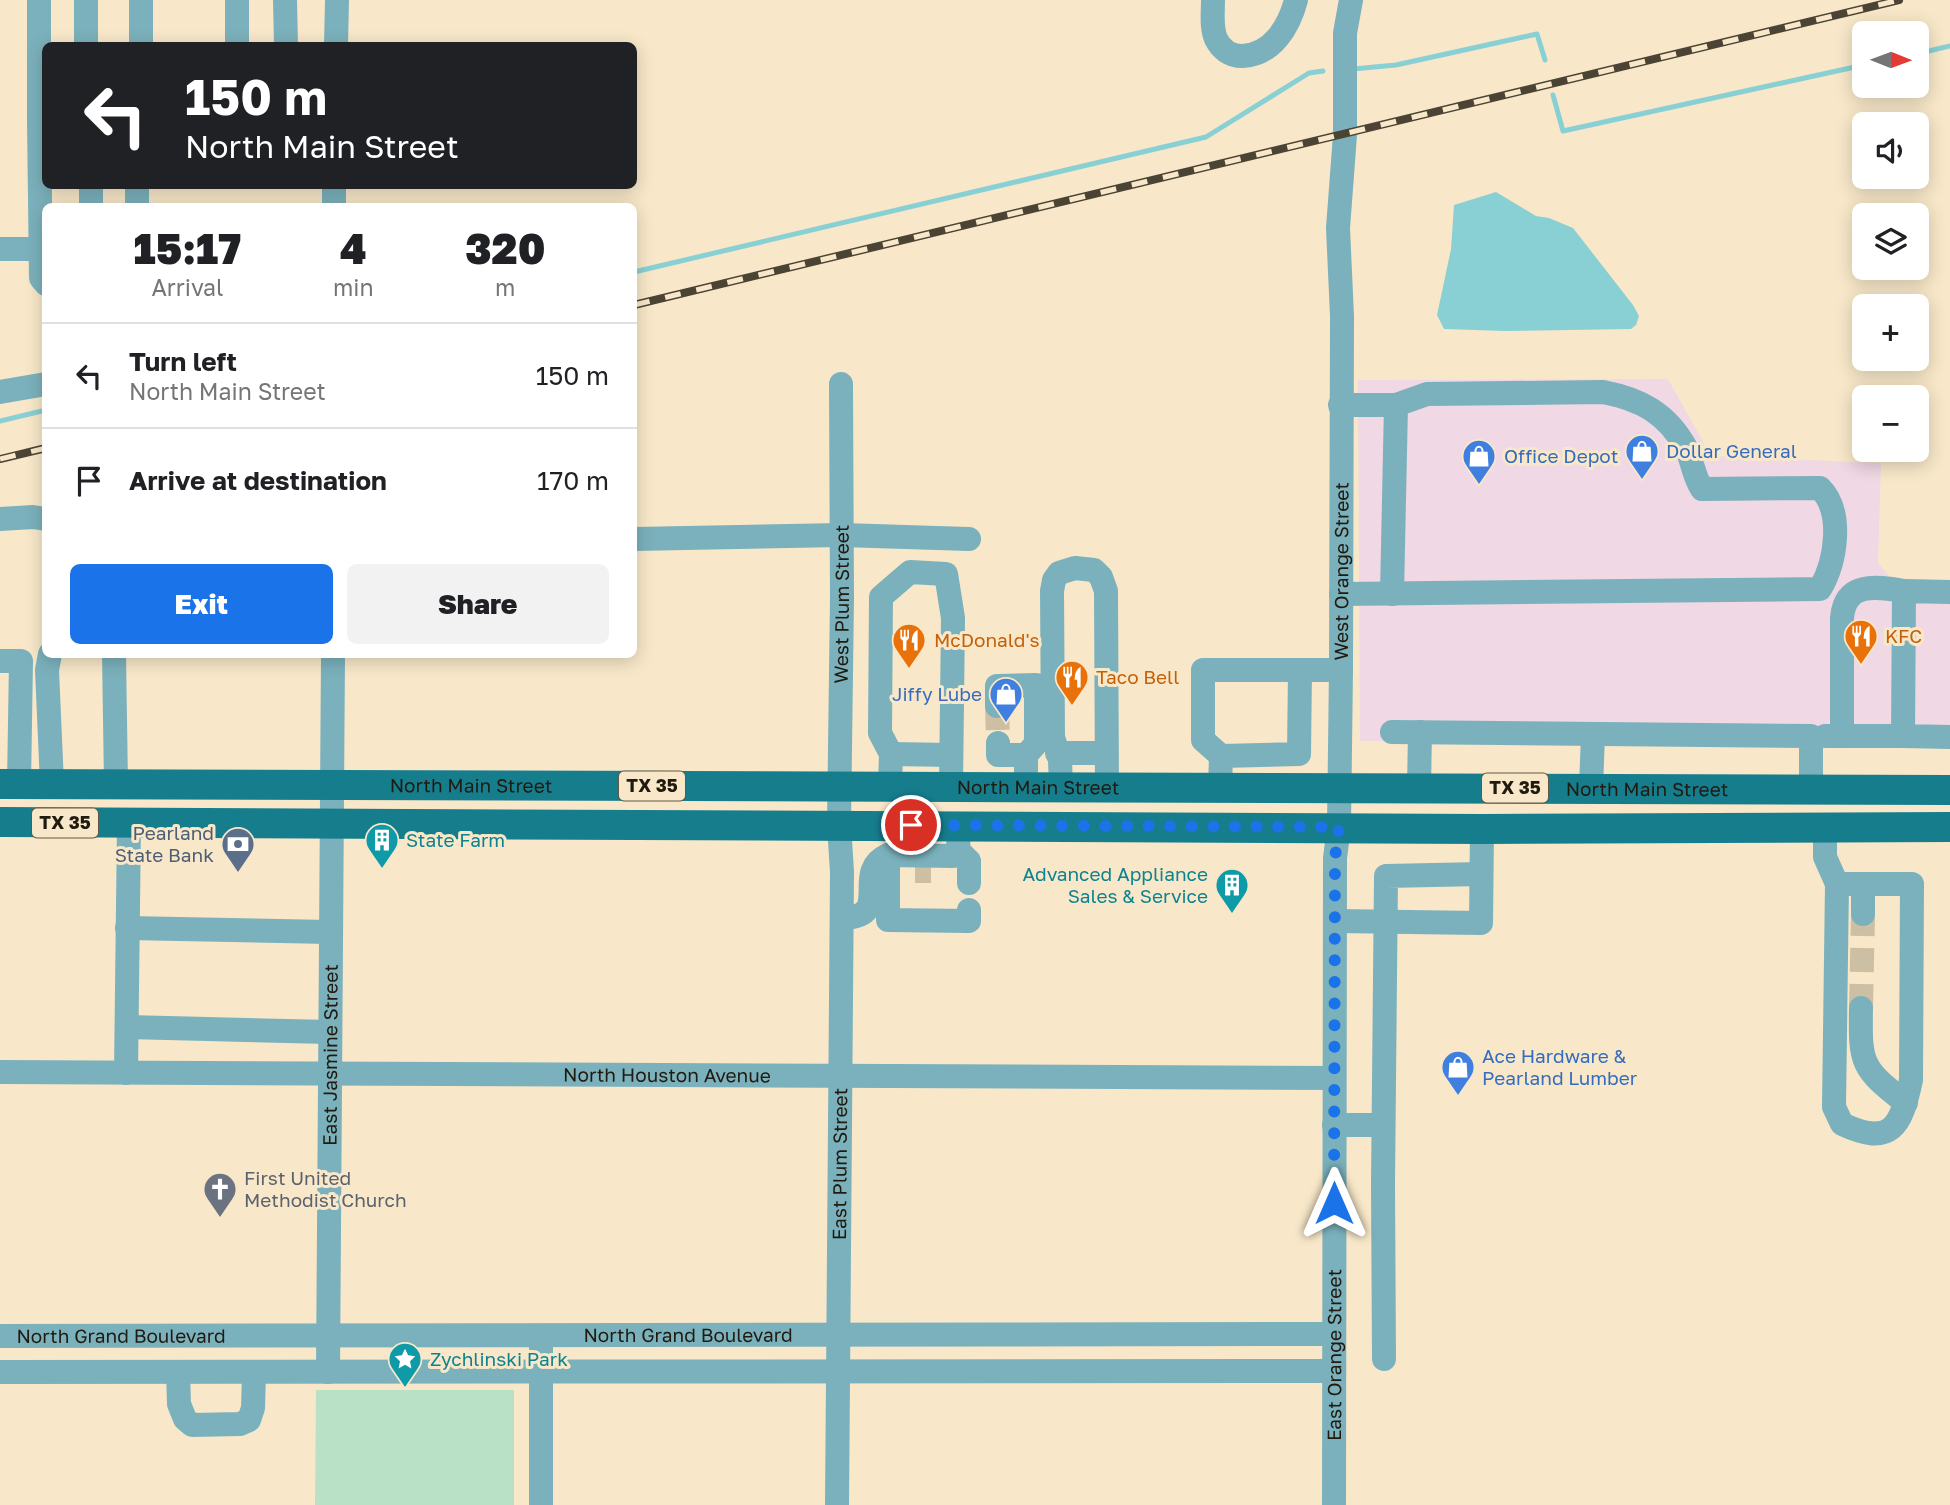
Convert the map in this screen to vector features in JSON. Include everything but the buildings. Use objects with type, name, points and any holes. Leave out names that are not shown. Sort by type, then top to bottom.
[{"type":"main road","name":"North Main Street","points":[[10,784],[1937,789]]},
{"type":"main road","points":[[1691,828],[1725,810],[1803,808],[1811,789]]},
{"type":"main road","points":[[1818,827],[1845,807],[1906,806],[1937,789]]},
{"type":"main road","name":"North Main Street","points":[[0,822],[911,825],[956,844],[1339,827],[1950,827]]},
{"type":"street","points":[[39,0],[38,49],[42,120]]},
{"type":"street","points":[[86,0],[86,42]]},
{"type":"street","points":[[141,0],[141,42]]},
{"type":"street","points":[[237,0],[237,42]]},
{"type":"street","points":[[285,0],[286,42]]},
{"type":"street","points":[[336,42],[337,0]]},
{"type":"street","points":[[1213,0],[1213,27],[1216,38],[1224,51],[1237,56],[1255,55],[1267,50],[1282,31],[1293,12],[1296,0]]},
{"type":"street","name":"West Orange Street","points":[[1339,827],[1342,316],[1357,184],[1360,34],[1352,0]]},
{"type":"street","points":[[0,249],[42,249]]},
{"type":"street","name":"West Plum Street","points":[[839,824],[841,384]]},
{"type":"street","points":[[0,392],[42,385]]},
{"type":"street","points":[[1340,405],[1396,405],[1427,394],[1603,392],[1623,396],[1650,407],[1670,425],[1687,450],[1694,477],[1702,489],[1820,488],[1826,494],[1832,514],[1834,552],[1820,589],[1341,594]]},
{"type":"street","points":[[1392,594],[1396,405]]},
{"type":"street","points":[[0,519],[42,518]]},
{"type":"street","points":[[637,539],[842,535],[969,539]]},
{"type":"street","points":[[1061,787],[1053,737],[1054,580],[1066,569],[1094,570],[1101,577],[1106,591],[1107,787]]},
{"type":"street","points":[[842,598],[881,597],[910,572],[946,574],[953,618],[951,786]]},
{"type":"street","points":[[1842,736],[1842,618],[1846,599],[1858,590],[1950,592]]},
{"type":"street","points":[[1903,591],[1903,736]]},
{"type":"street","points":[[881,597],[880,733],[891,754],[890,786]]},
{"type":"street","points":[[49,658],[47,670],[52,784]]},
{"type":"street","points":[[114,658],[116,784]]},
{"type":"street","name":"East Jasmine Street","points":[[328,1372],[333,658]]},
{"type":"street","points":[[0,661],[21,661],[10,784]]},
{"type":"street","points":[[1300,670],[1299,754],[1221,756],[1203,740],[1203,670],[1300,670],[1341,670]]},
{"type":"street","points":[[997,706],[997,685],[1036,685],[1036,739],[1035,745],[1026,755],[1026,787]]},
{"type":"street","points":[[1392,732],[1950,737]]},
{"type":"street","points":[[1419,788],[1420,732]]},
{"type":"street","points":[[1591,788],[1593,734]]},
{"type":"street","points":[[1811,736],[1811,789]]},
{"type":"street","points":[[998,743],[998,754],[1026,755]]},
{"type":"street","points":[[1057,753],[1106,753]]},
{"type":"street","points":[[891,754],[951,755]]},
{"type":"street","points":[[1278,754],[1280,788]]},
{"type":"street","points":[[1220,788],[1221,756]]},
{"type":"street","points":[[126,1073],[129,823]]},
{"type":"street","name":"East Plum Street","points":[[837,1505],[842,918],[839,824]]},
{"type":"street","points":[[911,825],[909,862],[888,920],[969,921],[969,910]]},
{"type":"street","name":"East Orange Street","points":[[1334,1505],[1335,858],[1339,827]]},
{"type":"street","points":[[1818,827],[1825,858],[1838,884],[1834,1107],[1842,1124],[1862,1133],[1883,1133],[1895,1126],[1906,1103],[1911,1080],[1912,884],[1838,884]]},
{"type":"street","points":[[1335,921],[1480,923],[1482,828]]},
{"type":"street","points":[[842,918],[856,918],[868,909],[871,873],[877,863],[909,862],[956,844],[969,861],[969,883]]},
{"type":"street","points":[[1384,1359],[1386,876],[1481,874]]},
{"type":"street","points":[[1863,884],[1863,914]]},
{"type":"street","points":[[127,928],[330,932]]},
{"type":"street","points":[[1861,1007],[1860,1038],[1863,1060],[1879,1082],[1906,1103]]},
{"type":"street","points":[[127,1027],[329,1032]]},
{"type":"street","name":"North Houston Avenue","points":[[0,1073],[840,1074],[1334,1078]]},
{"type":"street","points":[[1334,1125],[1383,1125]]},
{"type":"street","name":"North Grand Boulevard","points":[[0,1336],[1334,1334]]},
{"type":"street","points":[[541,1335],[541,1505]]},
{"type":"street","name":"North Grand Boulevard","points":[[0,1372],[1333,1371]]},
{"type":"street","points":[[178,1372],[179,1404],[185,1419],[192,1424],[240,1424],[249,1420],[253,1408],[254,1372]]},
{"type":"shaded area","points":[[1668,379],[1711,456],[1881,463],[1878,563],[1897,586],[1950,585],[1950,739],[1360,741],[1358,380]]},
{"type":"green space","points":[[316,1390],[514,1390],[514,1505],[315,1505]]},
{"type":"water","points":[[1496,192],[1536,216],[1549,218],[1573,228],[1633,305],[1639,316],[1636,325],[1631,329],[1444,329],[1437,315],[1451,249],[1454,205]]},
{"type":"waterway","points":[[1353,69],[1396,65],[1537,34],[1545,60]]},
{"type":"waterway","points":[[1929,51],[1950,46]]},
{"type":"waterway","points":[[1553,95],[1563,131],[1852,68]]},
{"type":"waterway","points":[[637,271],[1206,137],[1309,73],[1323,71]]},
{"type":"waterway","points":[[0,421],[42,411]]},
{"type":"tunnel","points":[[997,706],[998,743]]},
{"type":"tunnel","points":[[915,871],[931,871]]},
{"type":"tunnel","points":[[1861,1008],[1863,914]]},
{"type":"railway","points":[[637,304],[1899,0]]},
{"type":"railway","points":[[0,459],[42,449]]},
{"type":"place","name":"Dollar General","points":[[1642,481]]},
{"type":"place","name":"Office Depot","points":[[1479,486]]},
{"type":"place","name":"KFC","points":[[1861,666]]},
{"type":"place","name":"McDonald's","points":[[909,670]]},
{"type":"place","name":"Taco Bell","points":[[1072,707]]},
{"type":"place","name":"Jiffy Lube","points":[[1006,724]]},
{"type":"place","name":"State Farm","points":[[382,870]]},
{"type":"place","name":"Pearland State Bank","points":[[238,874]]},
{"type":"place","name":"Advanced Appliance Sales & Service","points":[[1232,915]]},
{"type":"place","name":"Ace Hardware & Pearland Lumber","points":[[1458,1097]]},
{"type":"place","name":"First United Methodist Church","points":[[220,1219]]},
{"type":"place","name":"Zychlinski Park","points":[[405,1389]]},
{"type":"route","points":[[911,825],[1339,827],[1335,858],[1334,1203]]}]
